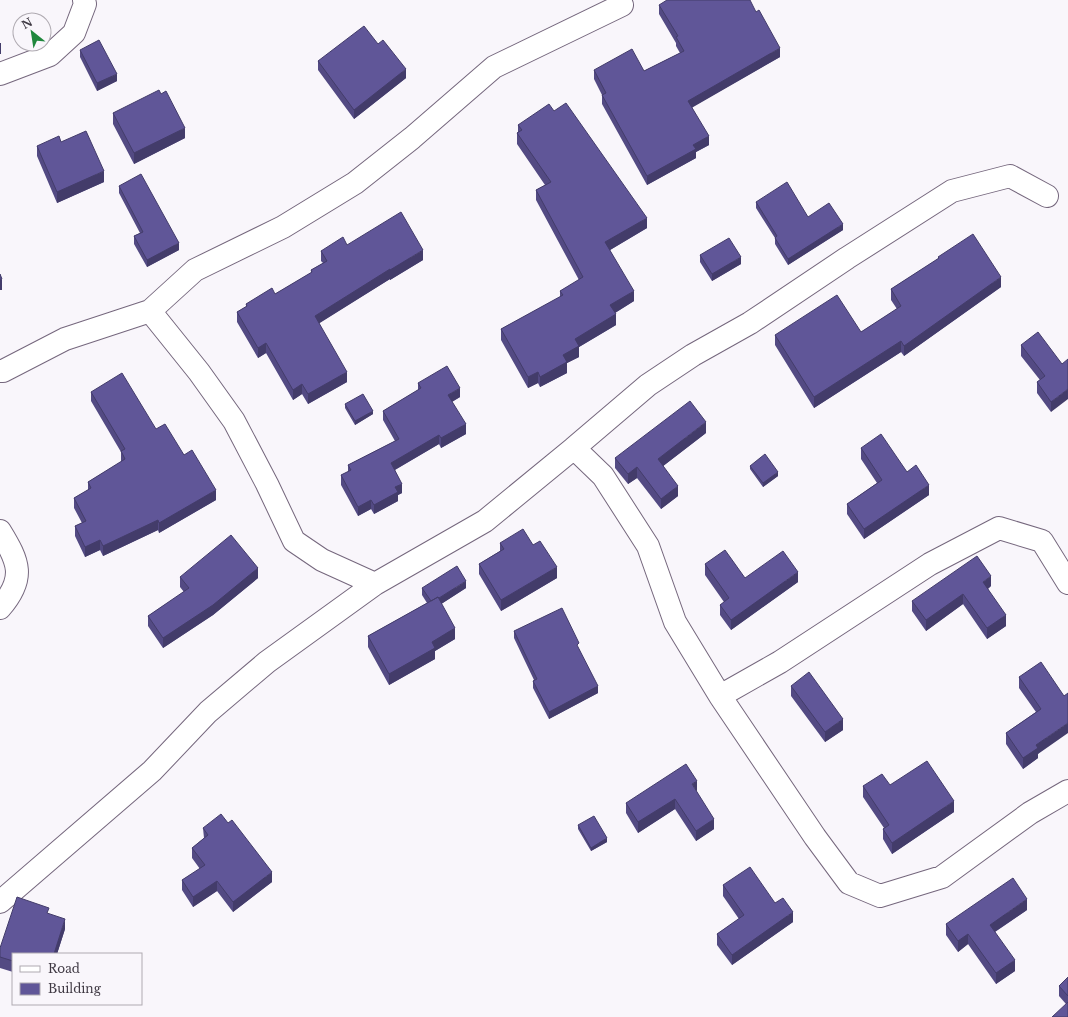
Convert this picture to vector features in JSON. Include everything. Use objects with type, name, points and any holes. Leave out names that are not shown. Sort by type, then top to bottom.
[{"type":"street","points":[[0,74],[50,55],[74,33],[85,4],[84,0]]},
{"type":"street","points":[[0,371],[3,371],[65,339],[150,311],[195,270],[283,227],[355,183],[412,138],[494,67],[622,5]]},
{"type":"street","points":[[0,902],[152,771],[214,707],[267,662],[375,584],[485,521],[574,448],[648,384],[693,355],[750,324],[847,258],[952,190],[1010,176],[1047,196]]},
{"type":"street","points":[[150,311],[199,372],[234,421],[267,484],[294,541],[322,560],[375,584]]},
{"type":"street","points":[[574,448],[604,476],[648,546],[675,622],[720,696],[848,883],[880,896],[942,877],[1030,813],[1068,791]]},
{"type":"street","points":[[720,696],[780,662],[930,564],[999,528],[1042,541],[1068,583]]},
{"type":"street","points":[[0,531],[13,552],[17,573],[14,587],[0,608]]},
{"type":"building","points":[[667,0],[750,0],[756,12],[759,10],[780,48],[688,101],[709,136],[693,145],[696,149],[647,176],[602,95],[606,93],[594,70],[632,49],[644,71],[684,51],[676,37],[678,36],[659,5]]},
{"type":"building","points":[[364,26],[378,44],[383,40],[406,69],[354,110],[318,61]]},
{"type":"building","points":[[99,40],[117,74],[97,83],[80,50]]},
{"type":"building","points":[[159,90],[161,94],[166,91],[185,128],[134,153],[113,113]]},
{"type":"building","points":[[566,103],[647,218],[605,242],[634,291],[610,305],[616,314],[575,339],[579,346],[563,355],[567,362],[540,377],[538,372],[528,377],[501,329],[563,295],[560,291],[583,277],[536,190],[551,182],[517,133],[522,130],[518,125],[549,104],[554,111]]},
{"type":"building","points":[[86,131],[104,171],[57,192],[37,146],[59,136],[61,142]]},
{"type":"building","points":[[141,174],[179,243],[147,260],[134,236],[143,232],[119,186]]},
{"type":"building","points":[[787,182],[808,217],[829,203],[843,224],[788,259],[775,238],[777,236],[756,202]]},
{"type":"building","points":[[401,212],[423,250],[315,316],[347,372],[308,394],[302,384],[293,390],[266,343],[258,348],[237,312],[247,306],[246,304],[272,288],[275,294],[312,272],[311,270],[327,261],[321,251],[343,237],[347,245]]},
{"type":"building","points":[[973,234],[1001,277],[904,346],[901,341],[814,397],[775,335],[837,295],[861,332],[901,306],[891,289]]},
{"type":"building","points":[[729,238],[741,257],[712,274],[700,255]]},
{"type":"building","points":[[1038,332],[1062,364],[1068,359],[1068,389],[1051,402],[1037,382],[1045,376],[1021,345]]},
{"type":"building","points":[[447,366],[460,388],[448,395],[466,424],[441,438],[439,435],[391,463],[402,484],[395,487],[398,492],[374,505],[371,500],[358,507],[341,475],[351,470],[348,465],[399,439],[383,411],[421,388],[418,383]]},
{"type":"building","points":[[122,373],[156,429],[165,424],[184,455],[192,450],[216,490],[159,523],[158,520],[103,546],[100,540],[85,547],[75,526],[86,521],[74,498],[91,488],[88,482],[125,459],[121,451],[125,449],[91,392]]},
{"type":"building","points":[[363,394],[373,411],[355,421],[345,404]]},
{"type":"building","points":[[690,401],[706,422],[658,459],[678,486],[661,499],[637,467],[628,474],[615,458]]},
{"type":"building","points":[[881,434],[907,472],[916,465],[929,485],[864,529],[847,504],[882,480],[861,448]]},
{"type":"building","points":[[765,454],[778,472],[763,483],[750,466]]},
{"type":"building","points":[[523,529],[533,545],[540,541],[557,567],[501,600],[479,564],[504,549],[500,543]]},
{"type":"building","points":[[231,535],[258,568],[213,605],[163,638],[148,616],[189,588],[180,577]]},
{"type":"building","points":[[725,550],[745,578],[783,551],[798,572],[731,620],[720,605],[729,598],[705,564]]},
{"type":"building","points":[[977,556],[991,576],[983,582],[1006,615],[987,628],[963,594],[926,620],[912,601]]},
{"type":"building","points":[[457,566],[466,581],[439,598],[438,597],[431,601],[422,588]]},
{"type":"building","points":[[438,597],[455,628],[432,642],[435,648],[389,674],[368,636]]},
{"type":"building","points":[[562,608],[579,643],[577,645],[598,686],[549,712],[533,681],[537,679],[514,631]]},
{"type":"building","points":[[1041,662],[1064,696],[1068,693],[1068,723],[1036,745],[1038,748],[1023,758],[1006,733],[1041,709],[1019,677]]},
{"type":"building","points":[[809,672],[843,719],[825,732],[791,686]]},
{"type":"building","points":[[927,761],[954,801],[892,843],[883,829],[889,825],[863,786],[882,774],[890,785]]},
{"type":"building","points":[[686,764],[697,781],[692,784],[714,819],[696,831],[675,799],[638,822],[626,803]]},
{"type":"building","points":[[221,814],[228,823],[232,820],[272,872],[233,902],[217,881],[193,897],[182,880],[205,865],[192,848],[208,835],[203,828]]},
{"type":"building","points":[[594,816],[607,838],[591,848],[578,825]]},
{"type":"building","points":[[750,867],[775,903],[783,898],[793,912],[732,955],[717,934],[744,915],[723,885]]},
{"type":"building","points":[[1013,878],[1027,899],[990,925],[1015,960],[996,973],[968,934],[958,941],[946,924]]},
{"type":"building","points":[[17,897],[49,908],[47,913],[65,919],[54,953],[12,953],[12,961],[0,957],[0,948]]},
{"type":"building","points":[[1068,977],[1068,996],[1059,986]]},
{"type":"building","points":[[1068,1002],[1068,1017],[1052,1017]]}]
